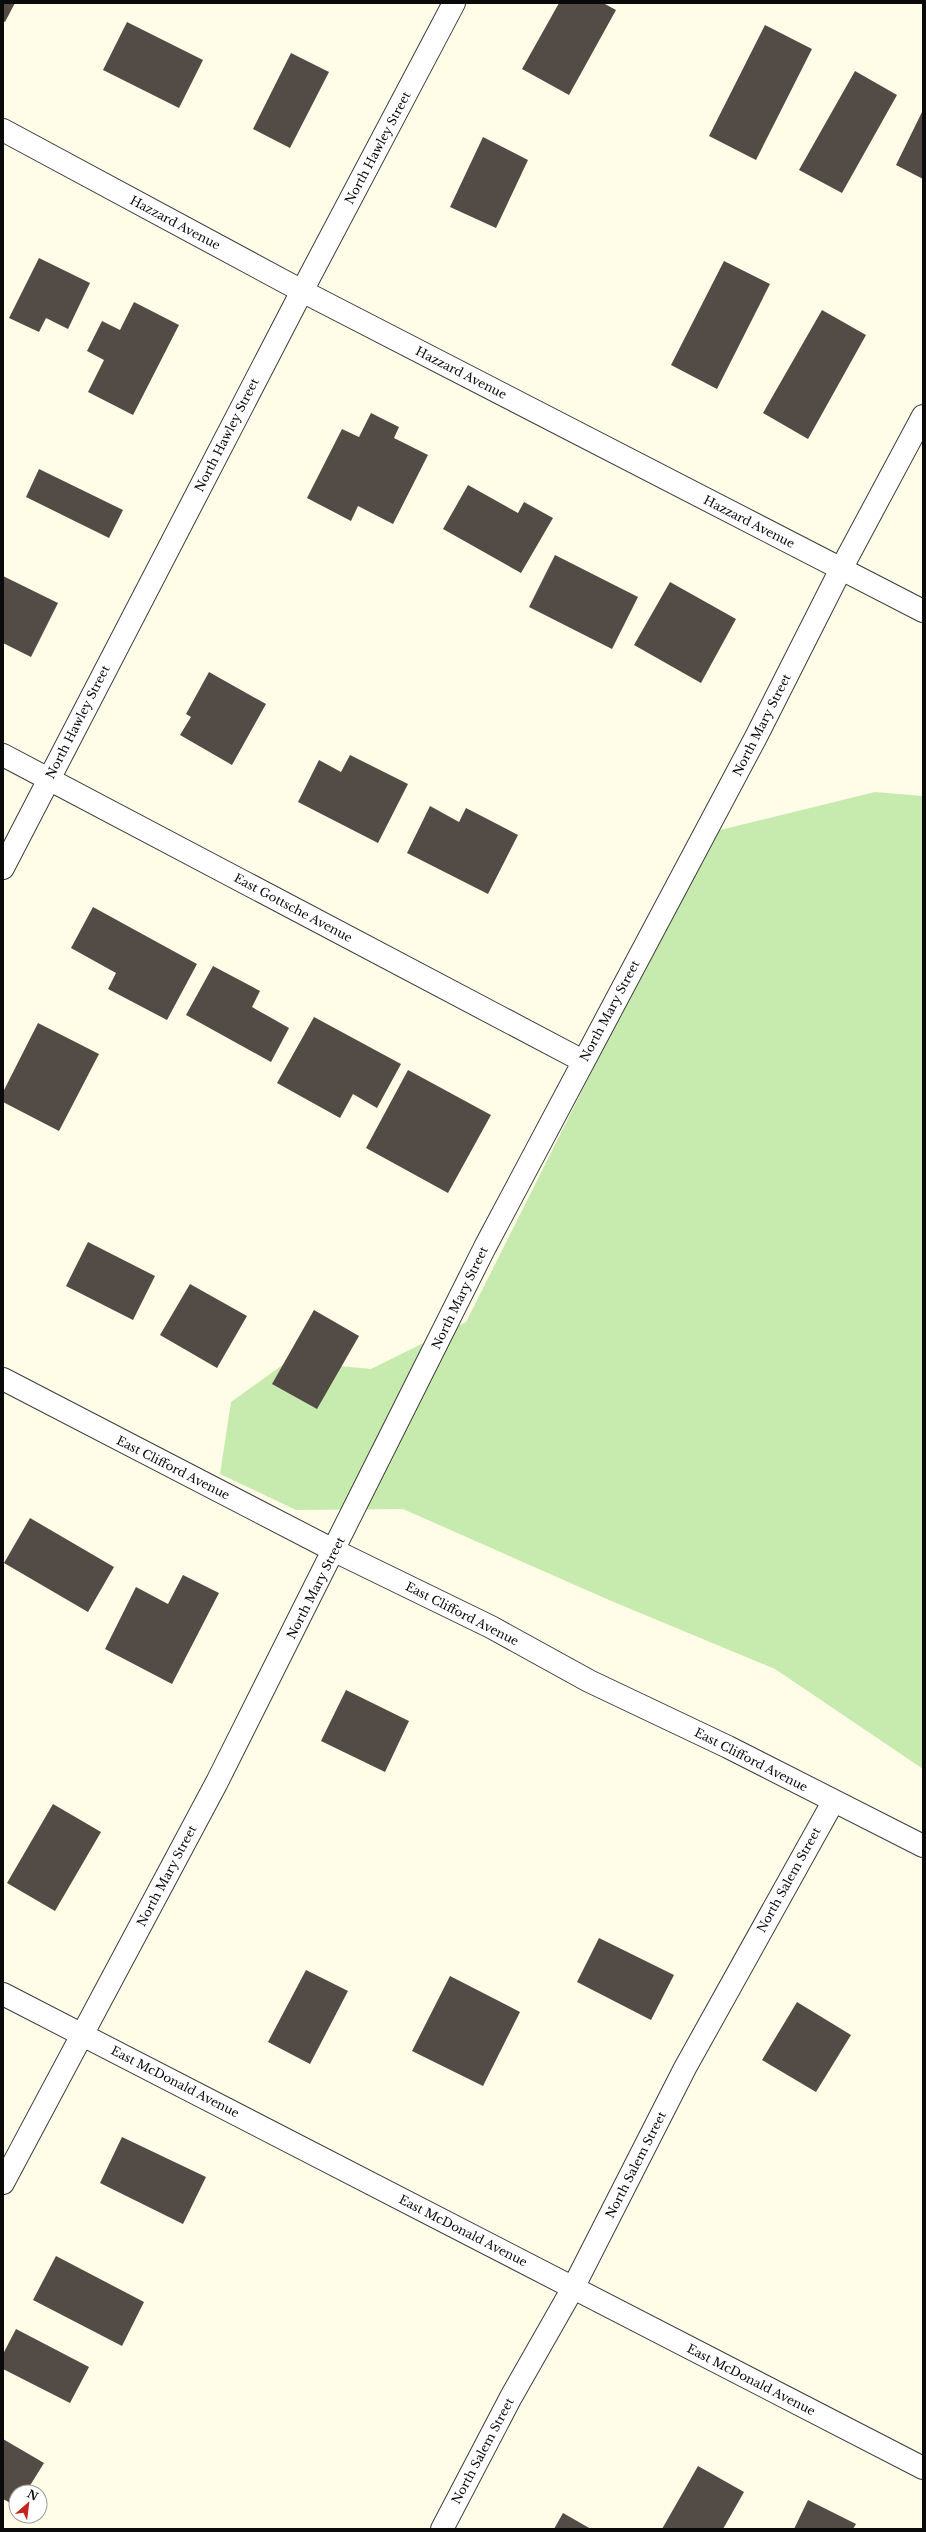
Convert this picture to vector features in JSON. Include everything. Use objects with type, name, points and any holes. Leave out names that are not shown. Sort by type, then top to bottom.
[{"type":"street","name":"North Hawley Street","points":[[3,868],[302,291],[454,3]]},
{"type":"street","name":"Hazzard Avenue","points":[[3,130],[302,291],[923,611]]},
{"type":"street","name":"North Mary Street","points":[[3,2183],[217,1782],[335,1551],[485,1247],[582,1061],[756,737],[841,569],[923,416]]},
{"type":"street","name":"East Gottsche Avenue","points":[[3,755],[582,1061]]},
{"type":"street","name":"East Clifford Avenue","points":[[3,1380],[335,1551],[491,1626],[589,1681],[728,1747],[833,1802],[923,1846]]},
{"type":"street","name":"North Salem Street","points":[[442,2529],[511,2397],[573,2288],[685,2068],[833,1802]]},
{"type":"street","name":"East McDonald Avenue","points":[[3,1994],[923,2468]]},
{"type":"green space","points":[[875,792],[923,796],[923,1769],[775,1669],[609,1600],[403,1509],[296,1510],[220,1474],[231,1402],[288,1361],[371,1369],[466,1322],[712,832]]},
{"type":"building","points":[[3,3],[15,3],[5,22],[3,21]]},
{"type":"building","points":[[559,3],[603,3],[616,10],[569,95],[522,69]]},
{"type":"building","points":[[127,22],[203,60],[179,108],[103,70]]},
{"type":"building","points":[[765,25],[812,49],[756,160],[709,136]]},
{"type":"building","points":[[291,53],[329,72],[290,148],[253,129]]},
{"type":"building","points":[[855,71],[897,95],[842,193],[799,170]]},
{"type":"building","points":[[923,110],[923,179],[896,165]]},
{"type":"building","points":[[483,137],[528,160],[496,228],[450,207]]},
{"type":"building","points":[[39,258],[90,283],[68,329],[46,318],[39,332],[9,318]]},
{"type":"building","points":[[724,261],[770,284],[717,389],[671,365]]},
{"type":"building","points":[[134,302],[179,325],[133,415],[88,392],[104,360],[87,351],[102,321],[120,330]]},
{"type":"building","points":[[822,310],[866,335],[808,439],[763,413]]},
{"type":"building","points":[[371,413],[399,427],[394,438],[428,455],[393,524],[358,506],[351,521],[307,498],[342,429],[359,437]]},
{"type":"building","points":[[39,469],[123,510],[109,538],[26,497]]},
{"type":"building","points":[[468,485],[518,513],[524,502],[553,518],[521,573],[443,529]]},
{"type":"building","points":[[555,555],[638,597],[612,649],[529,607]]},
{"type":"building","points":[[3,576],[58,603],[31,657],[3,643]]},
{"type":"building","points":[[670,582],[736,619],[701,683],[634,645]]},
{"type":"building","points":[[209,672],[266,704],[232,765],[180,735],[191,717],[186,714]]},
{"type":"building","points":[[350,755],[408,784],[378,843],[298,802],[319,760],[341,772]]},
{"type":"building","points":[[430,806],[459,822],[466,808],[518,835],[488,894],[407,853]]},
{"type":"building","points":[[93,907],[197,964],[167,1020],[108,989],[116,973],[71,948]]},
{"type":"building","points":[[213,966],[260,991],[252,1007],[289,1028],[271,1062],[186,1015]]},
{"type":"building","points":[[314,1017],[401,1064],[377,1108],[353,1094],[340,1118],[277,1083]]},
{"type":"building","points":[[38,1023],[99,1054],[59,1131],[3,1102],[3,1092]]},
{"type":"building","points":[[408,1070],[491,1115],[448,1193],[366,1148]]},
{"type":"building","points":[[88,1242],[155,1276],[133,1320],[66,1286]]},
{"type":"building","points":[[190,1284],[247,1316],[217,1368],[160,1335]]},
{"type":"building","points":[[314,1310],[359,1336],[317,1409],[272,1384]]},
{"type":"building","points":[[30,1518],[114,1567],[88,1612],[4,1563]]},
{"type":"building","points":[[183,1575],[219,1593],[172,1684],[105,1649],[136,1587],[168,1604]]},
{"type":"building","points":[[346,1690],[409,1721],[385,1772],[321,1741]]},
{"type":"building","points":[[53,1804],[101,1832],[55,1911],[7,1883]]},
{"type":"building","points":[[599,1938],[674,1975],[651,2020],[577,1982]]},
{"type":"building","points":[[306,1970],[348,1991],[310,2064],[268,2042]]},
{"type":"building","points":[[450,1976],[520,2012],[483,2086],[412,2051]]},
{"type":"building","points":[[797,2002],[851,2035],[816,2092],[762,2060]]},
{"type":"building","points":[[122,2137],[206,2177],[183,2224],[100,2183]]},
{"type":"building","points":[[56,2256],[144,2302],[122,2346],[33,2300]]},
{"type":"building","points":[[16,2329],[89,2367],[70,2403],[3,2369],[3,2354]]},
{"type":"building","points":[[3,2439],[44,2463],[31,2484],[8,2484],[8,2502],[3,2499]]},
{"type":"building","points":[[698,2466],[744,2492],[723,2529],[662,2529]]},
{"type":"building","points":[[808,2500],[856,2524],[853,2529],[794,2529]]},
{"type":"building","points":[[563,2513],[591,2529],[554,2529]]}]
